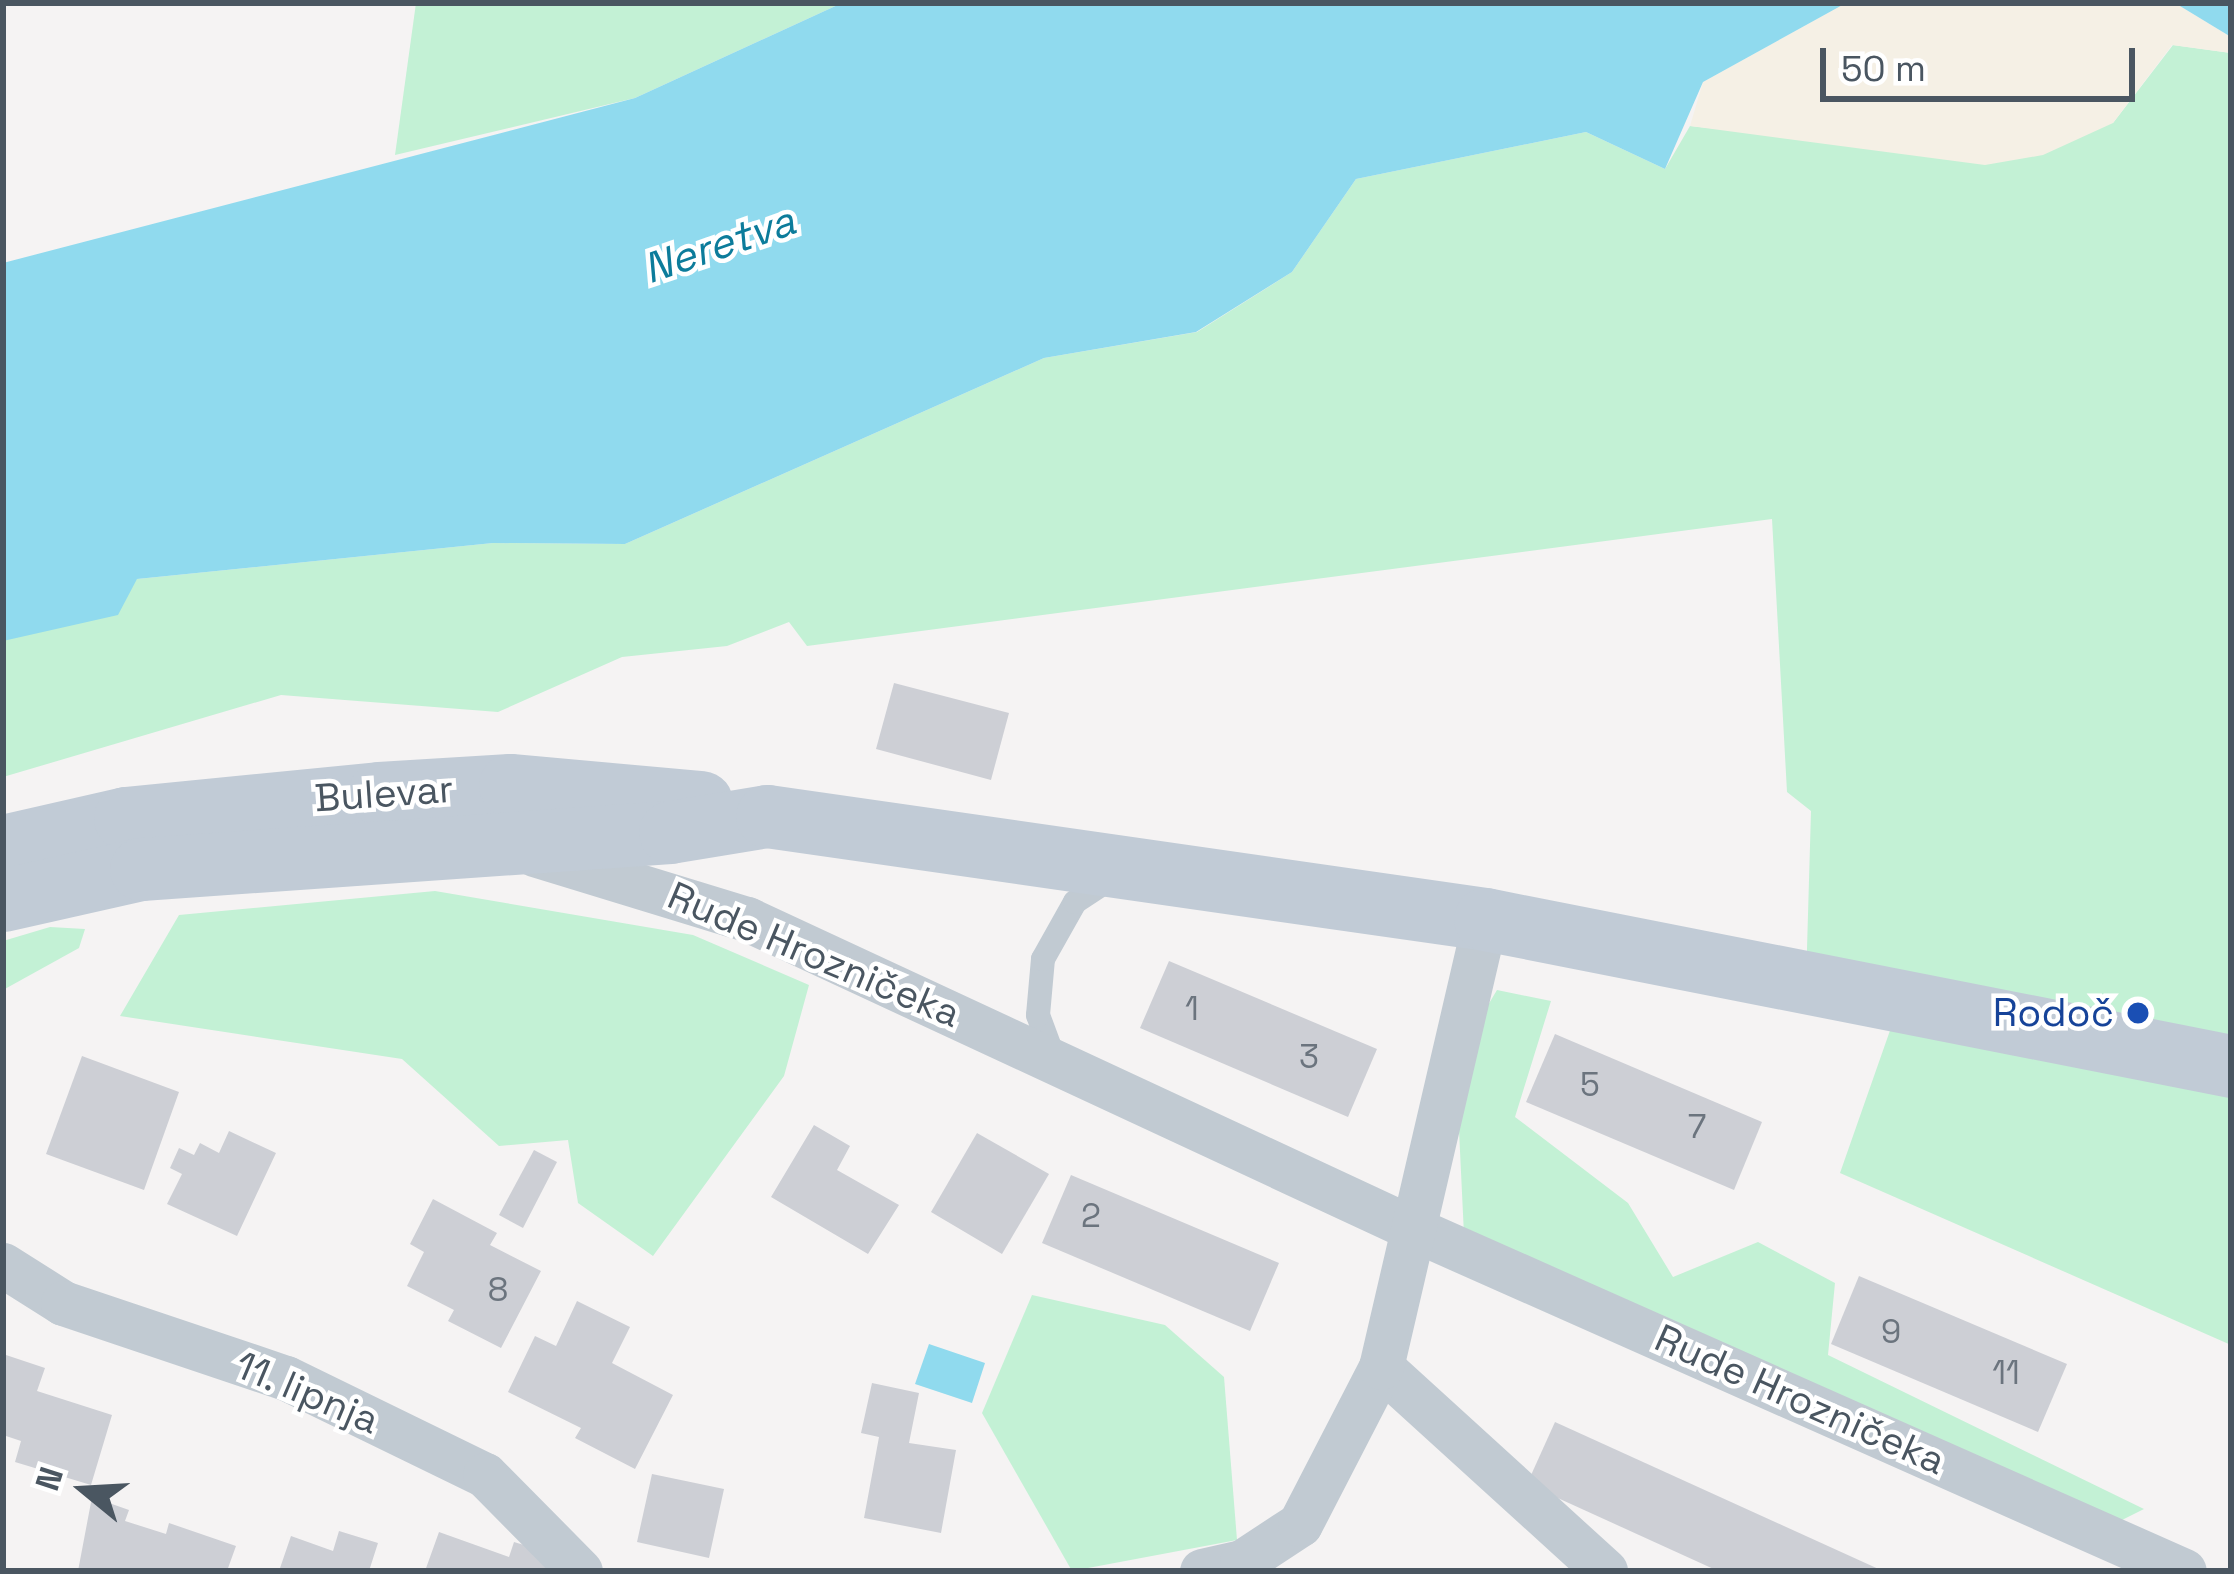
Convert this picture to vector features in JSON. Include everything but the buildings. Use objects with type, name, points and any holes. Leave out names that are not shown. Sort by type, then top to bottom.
[{"type":"main road","name":"Bulevar","points":[[3,846],[125,818],[510,785],[670,795],[767,816]]},
{"type":"main road","points":[[3,900],[141,869],[496,844],[767,816],[1141,865],[1485,919],[2231,1066]]},
{"type":"street","name":"Rude Hrozničeka","points":[[496,844],[638,880],[747,919],[1416,1230],[2184,1571]]},
{"type":"street","points":[[1202,1571],[1242,1562],[1300,1524],[1381,1366],[1485,919]]},
{"type":"street","name":"11. lipnja","points":[[3,1265],[62,1303],[286,1378],[485,1475],[580,1571]]},
{"type":"street","points":[[1381,1366],[1605,1571]]},
{"type":"lane","points":[[1057,1063],[1037,988],[1054,932],[1075,902],[1141,865]]},
{"type":"green space","points":[[416,3],[842,3],[635,98],[395,155]]},
{"type":"green space","points":[[2173,45],[2231,53],[2231,1345],[1840,1173],[1900,1002],[1806,983],[1811,811],[1787,792],[1772,519],[807,646],[789,622],[727,646],[622,657],[498,712],[281,695],[3,777],[3,640],[137,579],[493,543],[625,544],[1044,358],[1197,332],[1292,272],[1356,179],[1586,132],[1665,169],[1690,126],[1831,141],[2113,123]]},
{"type":"green space","points":[[435,891],[693,935],[809,985],[784,1076],[653,1256],[578,1203],[568,1140],[499,1146],[402,1059],[120,1016],[179,915]]},
{"type":"green space","points":[[50,927],[85,929],[79,948],[3,990],[3,941]]},
{"type":"green space","points":[[1497,990],[1551,1001],[1515,1117],[1628,1203],[1673,1277],[1758,1242],[1835,1283],[1828,1355],[2144,1509],[2118,1522],[1464,1235],[1458,1109],[1472,1032]]},
{"type":"green space","points":[[1032,1295],[1165,1325],[1224,1377],[1237,1540],[1072,1571],[982,1413]]},
{"type":"sand","points":[[1846,3],[2175,3],[2231,37],[2231,53],[2172,45],[2113,123],[2043,155],[1985,165],[1690,126],[1703,82]]},
{"type":"water","name":"Neretva","points":[[842,3],[1846,3],[1703,82],[1665,169],[1586,132],[1356,179],[1292,272],[1196,332],[1044,358],[625,544],[493,543],[137,579],[118,615],[3,641],[3,263],[635,98]]},
{"type":"water","points":[[2175,3],[2231,3],[2231,37]]},
{"type":"water","points":[[929,1344],[985,1363],[972,1403],[915,1384]]},
{"type":"place","name":"Rodoč","points":[[2138,1013]]}]
